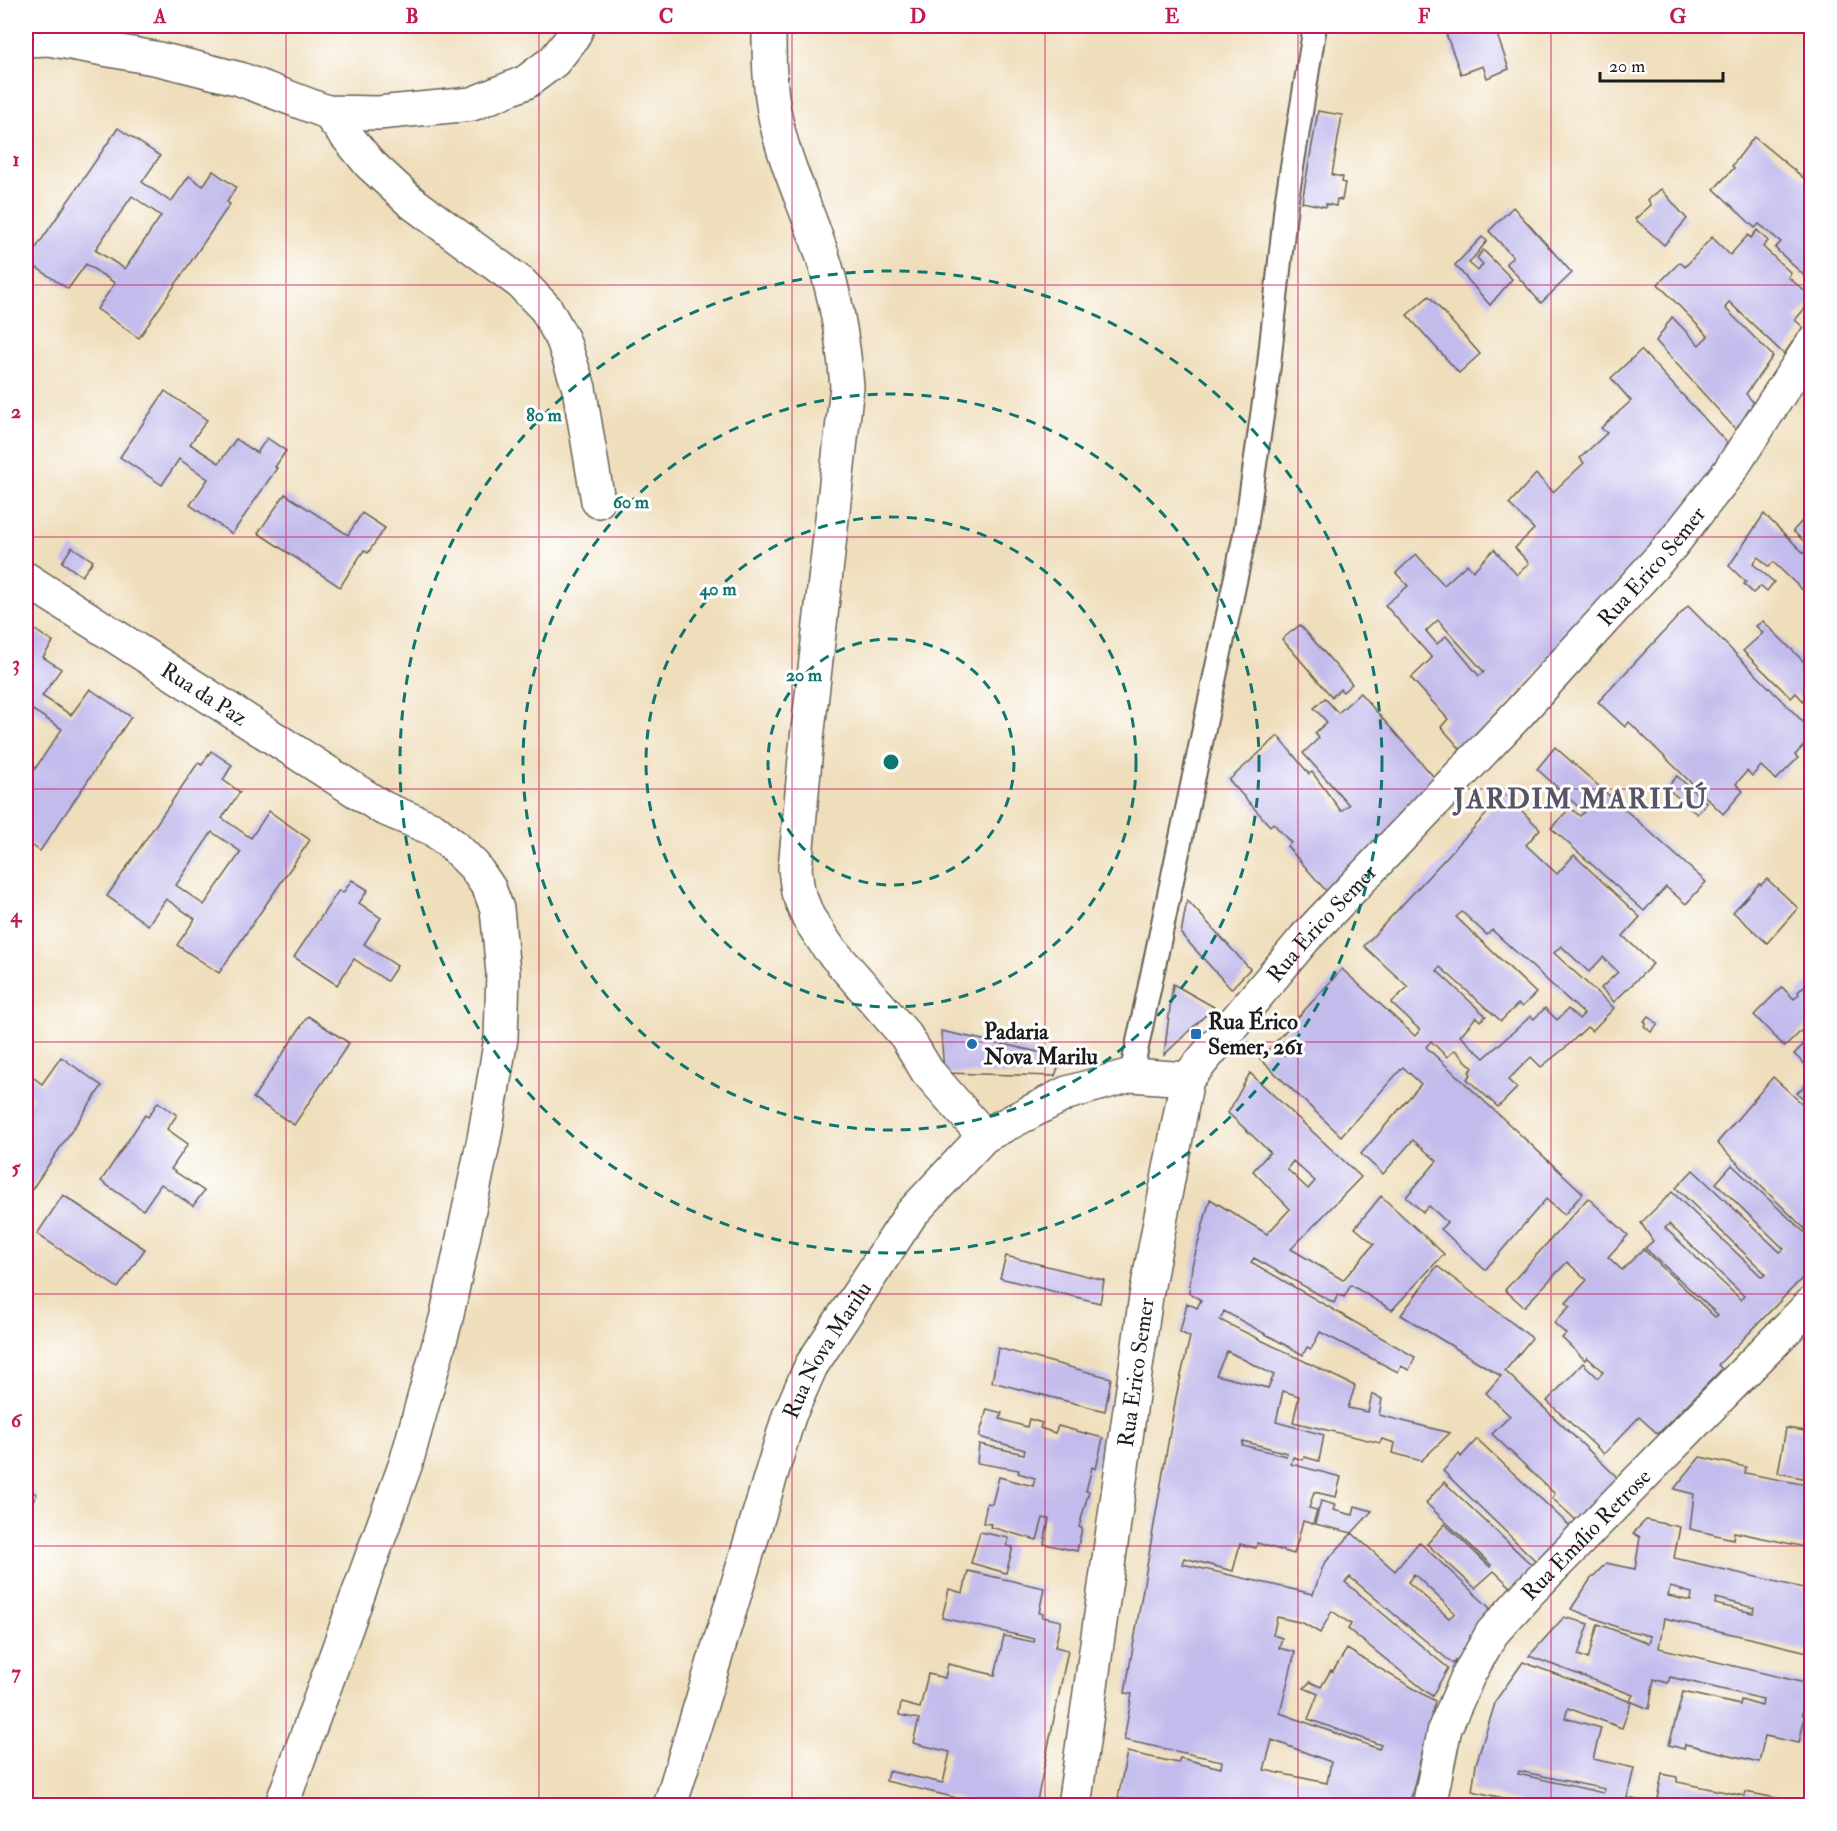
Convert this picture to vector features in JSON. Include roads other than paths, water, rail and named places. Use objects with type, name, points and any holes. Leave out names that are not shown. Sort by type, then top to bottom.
[{"type":"street","points":[[26,40],[49,39],[159,59],[240,79],[327,112],[378,113],[472,104],[526,82],[554,61],[573,37],[578,26]]},
{"type":"street","points":[[769,26],[769,79],[776,123],[791,173],[819,244],[835,298],[847,386],[806,748],[795,869],[798,892],[808,917],[828,947],[906,1036],[927,1071],[984,1136]]},
{"type":"street","points":[[327,112],[370,164],[410,201],[521,283],[546,309],[563,340],[579,388],[598,501]]},
{"type":"street","name":"Rua Erico Semer","points":[[1074,1806],[1146,1296],[1187,1079],[1305,938],[1516,716],[1670,547],[1729,472],[1812,344]]},
{"type":"street","name":"Rua da Paz","points":[[26,579],[383,808],[432,829],[474,866],[489,888],[497,909],[503,973],[501,1038],[484,1139],[446,1319],[406,1464],[282,1804]]},
{"type":"street","name":"Rua Nova Marilu","points":[[670,1806],[789,1416],[811,1366],[911,1214],[984,1136],[1066,1093],[1131,1075],[1187,1079]]},
{"type":"street","name":"Rua Emílio Retrose","points":[[1429,1806],[1445,1728],[1468,1676],[1492,1633],[1537,1584],[1812,1304]]},
{"type":"lane","points":[[1131,1075],[1245,534],[1269,374],[1286,204],[1315,26]]},
{"type":"place","name":"Rua Érico Semer, 261","points":[[1196,1034]]},
{"type":"place","name":"Padaria Nova Marilu","points":[[972,1044]]},
{"type":"district","name":"JARDIM MARILÚ","points":[[1581,798]]}]
